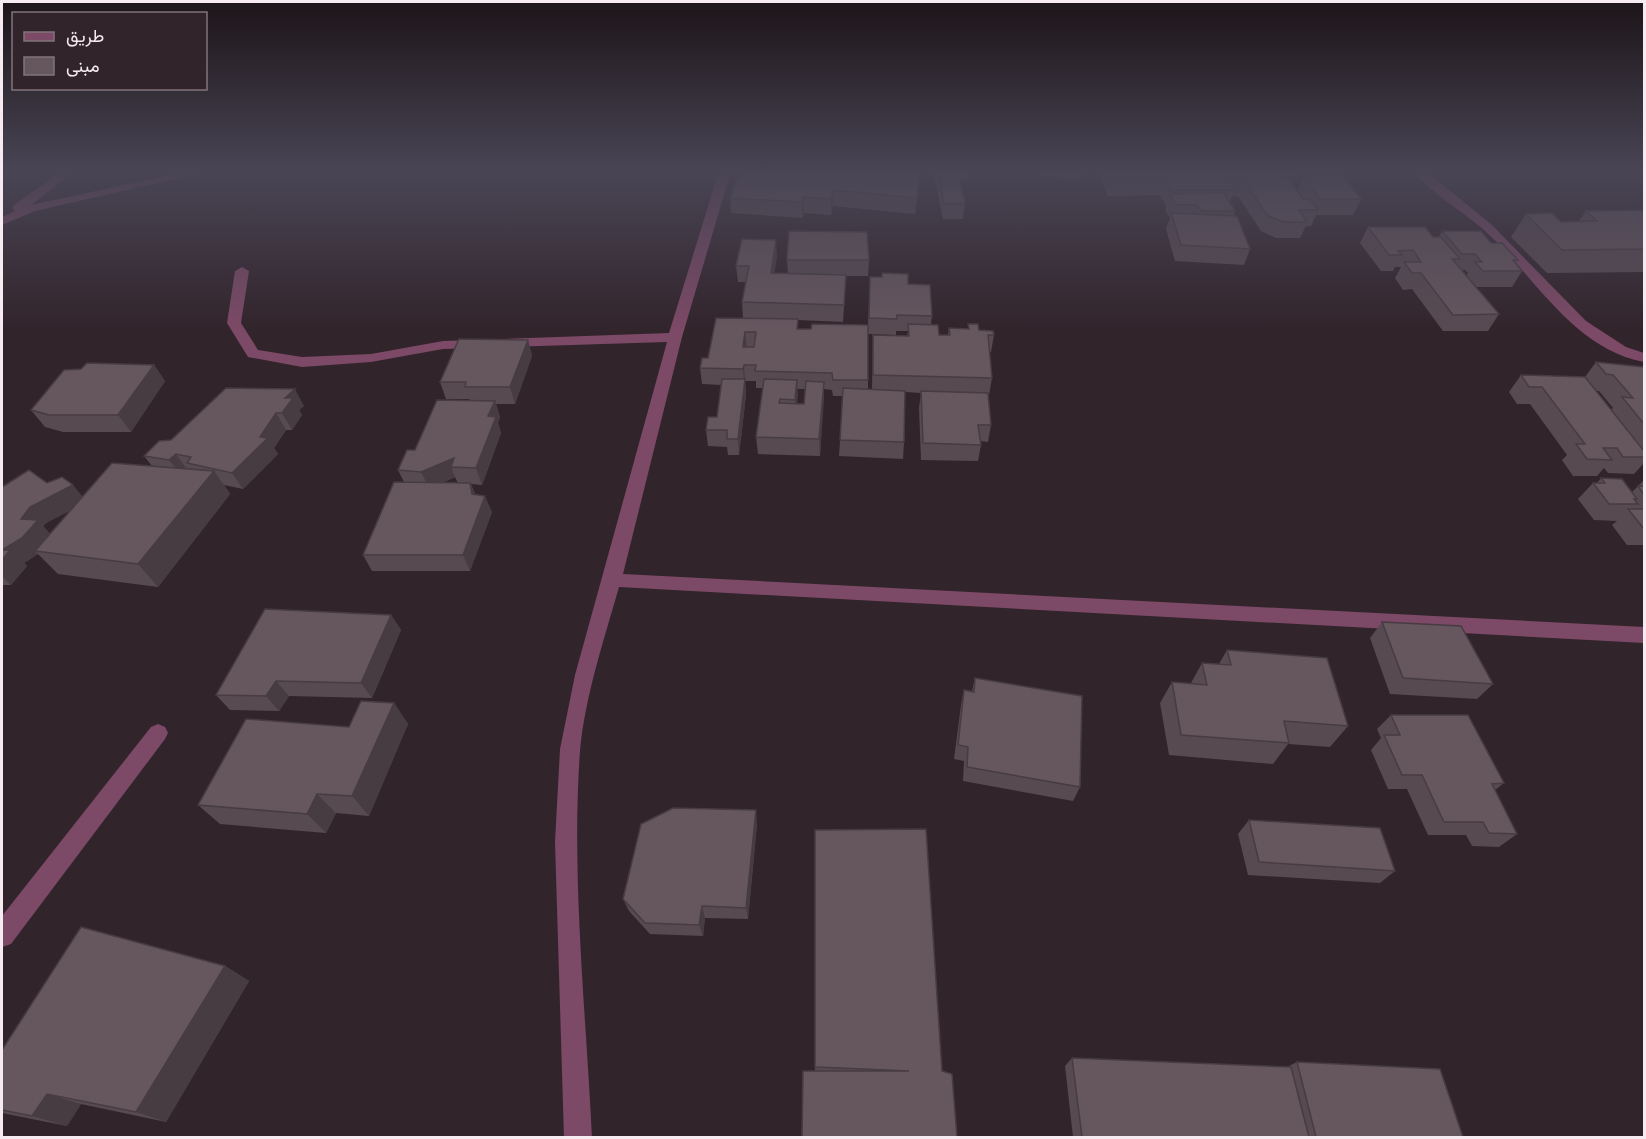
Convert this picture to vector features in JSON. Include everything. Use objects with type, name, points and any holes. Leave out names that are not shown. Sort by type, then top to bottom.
[{"type":"street","points":[[578,1137],[566,842],[570,749],[585,675],[675,337],[709,224]]},
{"type":"street","points":[[1483,224],[1497,236],[1546,291],[1582,326],[1631,355],[1644,358]]},
{"type":"street","points":[[242,271],[234,323],[253,354],[282,359],[302,362],[371,358],[443,345],[675,337]]},
{"type":"street","points":[[612,580],[1644,635]]},
{"type":"street","points":[[2,935],[158,733]]},
{"type":"building","points":[[1174,224],[1240,224],[1250,249],[1181,245]]},
{"type":"building","points":[[1536,224],[1644,224],[1644,249],[1562,250]]},
{"type":"building","points":[[1368,227],[1425,227],[1433,237],[1441,237],[1460,259],[1452,259],[1499,314],[1453,315],[1421,273],[1412,273],[1404,262],[1421,262],[1413,250],[1398,251],[1402,255],[1389,255]]},
{"type":"building","points":[[789,231],[867,232],[869,260],[787,260]]},
{"type":"building","points":[[1442,231],[1481,231],[1491,243],[1502,243],[1518,260],[1513,260],[1522,271],[1483,271],[1475,262],[1482,262],[1475,254],[1462,254]]},
{"type":"building","points":[[742,239],[776,240],[771,273],[846,275],[844,305],[742,302],[749,266],[736,266]]},
{"type":"building","points":[[882,273],[908,274],[908,284],[930,285],[932,316],[897,315],[897,319],[869,318],[870,277],[882,277]]},
{"type":"building","points":[[716,318],[798,319],[797,329],[811,329],[812,324],[868,325],[868,380],[833,380],[832,373],[755,371],[756,365],[744,365],[743,369],[700,368],[702,358],[708,358]],"holes":[[[745,332],[756,332],[754,347],[743,347]]]},
{"type":"building","points":[[908,324],[938,325],[939,335],[950,335],[949,328],[969,329],[968,324],[978,324],[979,330],[993,331],[994,335],[988,335],[992,378],[873,375],[873,335],[909,336]]},
{"type":"building","points":[[459,339],[528,340],[510,387],[465,387],[466,382],[440,382]]},
{"type":"building","points":[[1596,362],[1644,367],[1644,424],[1622,397],[1633,398],[1613,375],[1606,374]]},
{"type":"building","points":[[87,363],[154,365],[118,415],[49,415],[31,410],[64,370],[81,369]]},
{"type":"building","points":[[1521,375],[1585,377],[1644,451],[1644,457],[1623,457],[1617,448],[1603,448],[1612,460],[1587,459],[1576,444],[1585,444],[1542,387],[1529,387]]},
{"type":"building","points":[[722,379],[745,379],[738,439],[727,439],[727,430],[706,430],[708,417],[717,417]]},
{"type":"building","points":[[764,379],[797,380],[795,400],[780,399],[779,403],[804,404],[806,381],[824,382],[819,439],[756,437]]},
{"type":"building","points":[[226,388],[295,389],[285,398],[293,398],[282,413],[276,413],[260,437],[268,438],[232,473],[187,463],[191,457],[176,454],[169,460],[144,456],[159,441],[171,440]]},
{"type":"building","points":[[843,388],[905,391],[904,442],[840,440]]},
{"type":"building","points":[[921,391],[988,393],[991,425],[978,425],[981,445],[923,443]]},
{"type":"building","points":[[437,400],[495,401],[488,416],[496,417],[476,468],[451,467],[454,458],[421,472],[398,470],[407,450],[415,450]]},
{"type":"building","points":[[112,463],[214,471],[138,564],[35,551]]},
{"type":"building","points":[[29,470],[47,483],[62,477],[73,485],[30,507],[21,519],[38,520],[22,538],[2,550],[2,487]]},
{"type":"building","points":[[1601,478],[1622,479],[1637,499],[1634,499],[1638,504],[1609,504],[1593,483],[1605,483]]},
{"type":"building","points":[[394,482],[470,483],[472,494],[485,496],[463,555],[363,555]]},
{"type":"building","points":[[1638,486],[1644,486],[1644,495]]},
{"type":"building","points":[[1628,509],[1644,509],[1644,529]]},
{"type":"building","points":[[2,550],[10,550],[2,560]]},
{"type":"building","points":[[265,609],[391,615],[361,683],[276,681],[266,696],[216,695]]},
{"type":"building","points":[[1382,622],[1461,626],[1493,684],[1403,678]]},
{"type":"building","points":[[1227,650],[1327,658],[1348,726],[1284,721],[1289,743],[1181,735],[1172,682],[1207,685],[1202,663],[1231,665]]},
{"type":"building","points":[[975,678],[1082,696],[1080,787],[967,767],[968,747],[958,745],[964,690],[974,692]]},
{"type":"building","points":[[361,701],[394,703],[352,796],[317,794],[307,814],[198,805],[246,719],[349,727]]},
{"type":"building","points":[[1391,715],[1468,715],[1504,783],[1492,784],[1517,834],[1489,833],[1483,822],[1444,822],[1422,775],[1402,775],[1384,735],[1400,735]]},
{"type":"building","points":[[673,808],[756,810],[746,908],[702,906],[699,925],[645,923],[623,899],[641,824]]},
{"type":"building","points":[[1249,820],[1380,828],[1395,871],[1259,862]]},
{"type":"building","points":[[926,829],[942,1071],[952,1074],[957,1137],[802,1137],[803,1071],[909,1071],[815,1067],[815,830]]},
{"type":"building","points":[[81,927],[225,966],[136,1112],[47,1094],[32,1116],[2,1110],[2,1050]]},
{"type":"building","points":[[1072,1058],[1291,1067],[1309,1137],[1082,1137]]},
{"type":"building","points":[[1297,1062],[1440,1069],[1463,1137],[1316,1137]]}]
